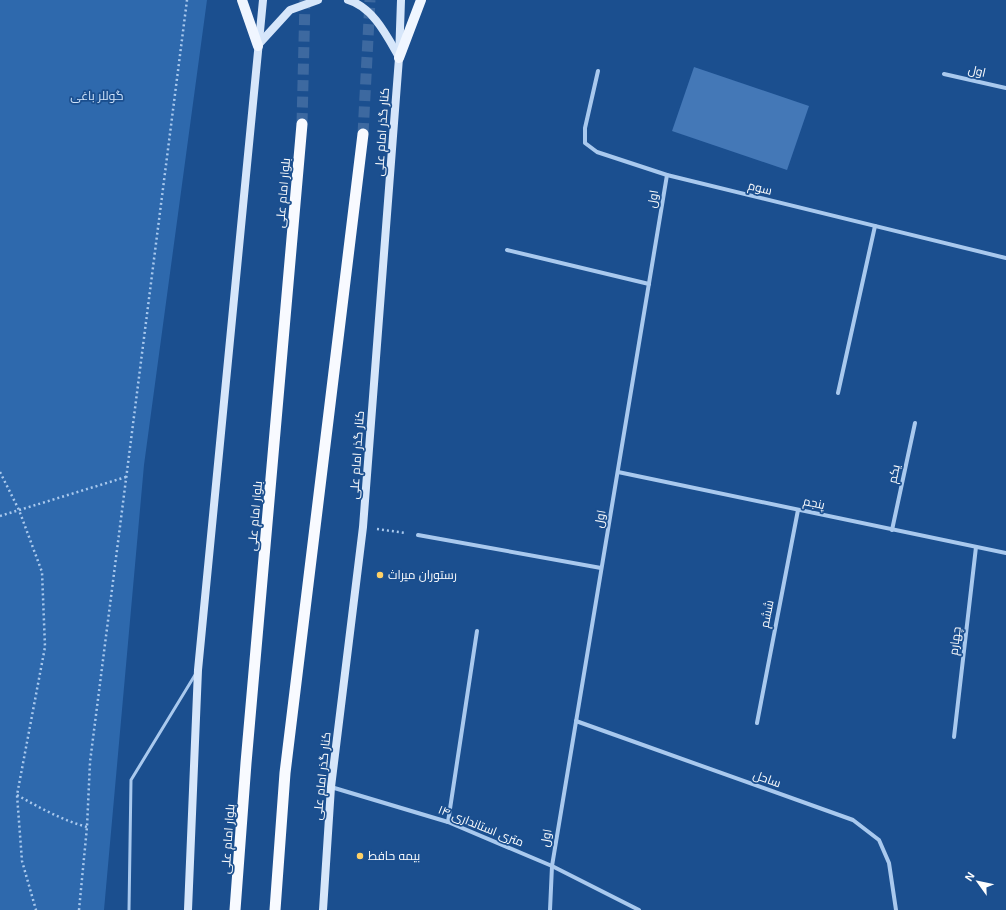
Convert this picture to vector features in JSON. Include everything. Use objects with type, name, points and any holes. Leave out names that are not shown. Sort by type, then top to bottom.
[{"type":"highway","name":"بلوار امام علی","points":[[235,910],[246,763],[302,124]]},
{"type":"highway","points":[[275,910],[285,773],[363,134]]},
{"type":"main road","points":[[242,0],[258,46]]},
{"type":"main road","points":[[188,910],[198,670],[263,0]]},
{"type":"main road","points":[[258,46],[290,10],[318,0]]},
{"type":"main road","points":[[348,0],[355,2],[378,21],[399,58]]},
{"type":"main road","name":"کنار گذر امام علی","points":[[323,910],[331,787],[363,527],[399,58],[401,0]]},
{"type":"main road","points":[[399,58],[421,0]]},
{"type":"street","name":"سوم","points":[[598,71],[584,128],[585,143],[597,152],[667,175],[1006,258]]},
{"type":"street","name":"اول","points":[[944,74],[1006,88]]},
{"type":"street","name":"اول","points":[[550,910],[552,866],[667,175]]},
{"type":"street","points":[[838,394],[875,226]]},
{"type":"street","points":[[507,250],[649,284]]},
{"type":"street","name":"یکم","points":[[892,530],[915,423]]},
{"type":"street","name":"پنجم","points":[[618,472],[1006,553]]},
{"type":"street","name":"ششم","points":[[757,723],[798,510]]},
{"type":"street","points":[[418,535],[601,568]]},
{"type":"street","name":"چهارم","points":[[954,737],[976,547]]},
{"type":"street","points":[[448,822],[476,631]]},
{"type":"street","name":"ساحل","points":[[576,722],[853,820],[879,840],[889,862],[896,910]]},
{"type":"street","name":"۱۴ متری استانداری","points":[[331,787],[448,822],[552,866],[639,910]]},
{"type":"lane","points":[[129,910],[131,780],[198,670]]},
{"type":"path","points":[[79,910],[87,827],[90,762],[187,0]]},
{"type":"path","points":[[0,472],[19,510],[42,572],[45,647],[17,795],[22,861],[36,910]]},
{"type":"path","points":[[0,516],[126,477]]},
{"type":"path","points":[[363,527],[418,535]]},
{"type":"path","points":[[17,795],[48,813],[87,827]]},
{"type":"green space","name":"گوللر باغی","points":[[0,0],[207,0],[144,465],[104,910],[0,910]]},
{"type":"building","points":[[694,67],[809,106],[787,170],[672,131]]},
{"type":"tunnel","points":[[302,124],[305,0]]},
{"type":"tunnel","points":[[363,134],[370,0]]},
{"type":"place","name":"رستوران میراث","points":[[380,575]]},
{"type":"place","name":"بیمه حافط","points":[[360,856]]}]
